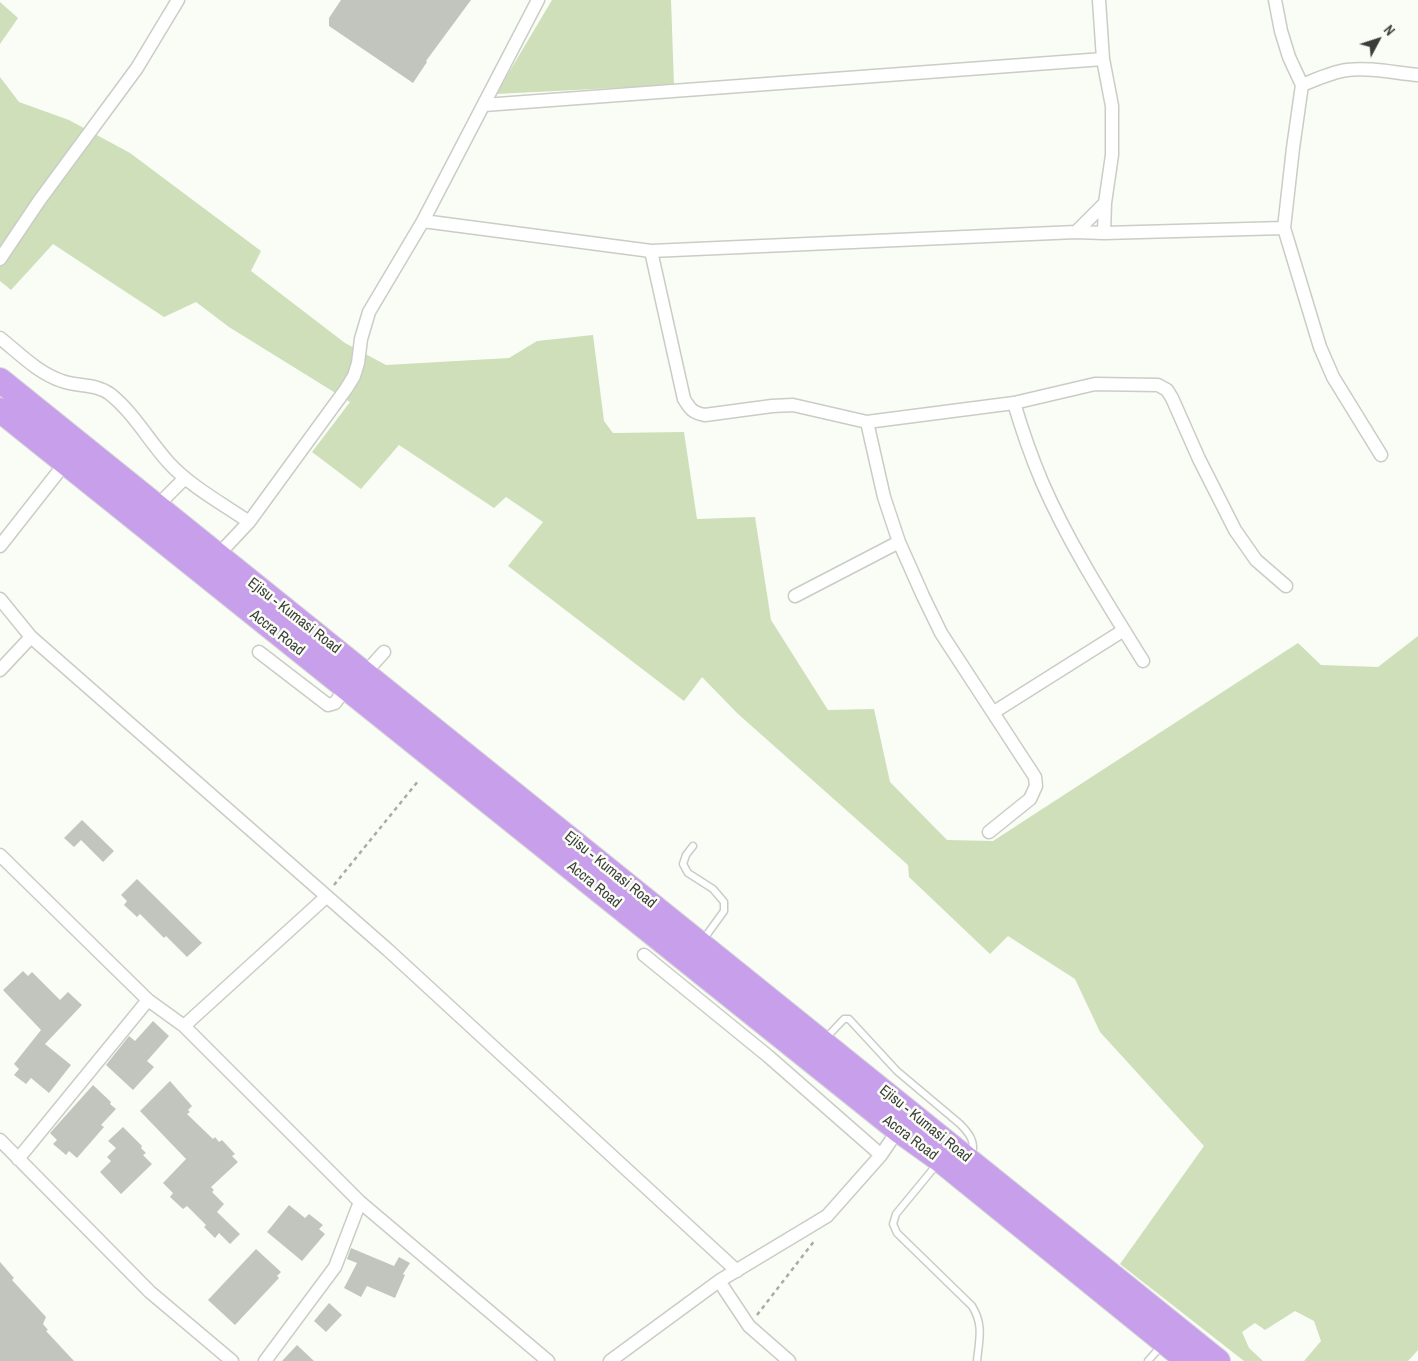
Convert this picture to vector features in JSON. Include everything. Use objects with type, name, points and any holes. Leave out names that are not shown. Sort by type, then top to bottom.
[{"type":"highway","name":"Ejisu - Kumasi Road","points":[[0,380],[53,421],[217,556],[356,679],[700,943],[1218,1361]]},
{"type":"highway","name":"Accra Road","points":[[0,410],[266,624],[356,679],[898,1130],[940,1160],[1188,1361]]},
{"type":"street","points":[[0,259],[39,201],[137,68],[178,0]]},
{"type":"street","points":[[217,556],[249,522],[354,376],[358,363],[361,339],[369,312],[423,220],[538,0]]},
{"type":"street","points":[[1099,0],[1103,60],[1112,106],[1112,155],[1105,203],[1104,233]]},
{"type":"street","points":[[1276,0],[1281,32],[1289,58],[1302,85],[1284,228],[1320,346],[1333,377],[1380,456]]},
{"type":"street","points":[[484,105],[1103,60]]},
{"type":"street","points":[[1302,85],[1326,75],[1346,70],[1361,69],[1418,75]]},
{"type":"street","points":[[1076,232],[1105,203]]},
{"type":"street","points":[[423,220],[651,251],[1076,232],[1104,233],[1284,228]]},
{"type":"street","points":[[651,251],[684,399],[695,413],[705,414],[772,406],[793,406],[867,422],[1014,403],[1095,384],[1158,384],[1167,390],[1172,398],[1235,530],[1256,560],[1286,586]]},
{"type":"street","points":[[0,338],[45,374],[64,382],[94,386],[118,400],[170,464],[185,478],[249,522]]},
{"type":"street","points":[[1014,403],[1026,442],[1042,483],[1078,552],[1143,661]]},
{"type":"street","points":[[867,422],[884,497],[899,542],[942,633],[1035,777],[1036,786],[1030,799],[989,832]]},
{"type":"street","points":[[0,546],[66,462]]},
{"type":"street","points":[[156,507],[185,478]]},
{"type":"street","points":[[795,596],[899,542]]},
{"type":"street","points":[[0,599],[31,637],[388,950],[736,1271]]},
{"type":"street","points":[[994,712],[1124,630]]},
{"type":"street","points":[[0,670],[31,637]]},
{"type":"street","points":[[259,652],[328,705],[335,703],[384,652]]},
{"type":"street","points":[[0,855],[148,1000],[184,1026],[360,1202],[548,1361]]},
{"type":"street","points":[[184,1026],[326,897]]},
{"type":"street","points":[[644,955],[768,1056],[881,1155]]},
{"type":"street","points":[[18,1159],[148,1000]]},
{"type":"street","points":[[610,1361],[719,1281],[827,1216],[881,1155],[898,1130]]},
{"type":"street","points":[[0,1140],[150,1292],[232,1361]]},
{"type":"street","points":[[264,1361],[335,1267],[360,1202]]},
{"type":"street","points":[[719,1281],[749,1326],[789,1361]]},
{"type":"lane","points":[[693,846],[686,855],[683,864],[688,873],[713,889],[724,902],[724,911],[700,943]]},
{"type":"lane","points":[[822,1041],[844,1019],[849,1019],[898,1071],[968,1132],[974,1145],[969,1159]]},
{"type":"lane","points":[[940,1160],[896,1214],[893,1224],[897,1233],[972,1306],[978,1316],[980,1329],[977,1361]]},
{"type":"lane","points":[[1148,1361],[1164,1342]]},
{"type":"path","points":[[326,897],[420,780]]},
{"type":"path","points":[[749,1326],[816,1238],[827,1216]]},
{"type":"green space","points":[[552,0],[671,0],[674,85],[496,94]]},
{"type":"green space","points":[[0,2],[18,18],[0,44]]},
{"type":"green space","points":[[0,77],[19,102],[69,120],[130,153],[261,251],[251,271],[345,343],[386,365],[509,358],[537,341],[593,335],[604,421],[613,433],[684,432],[697,519],[755,517],[771,620],[828,710],[874,709],[890,782],[947,840],[993,841],[1298,643],[1321,665],[1378,667],[1418,636],[1418,1350],[1408,1361],[1304,1361],[1321,1341],[1314,1321],[1295,1311],[1265,1330],[1255,1323],[1242,1332],[1249,1348],[1263,1361],[1244,1361],[1120,1264],[1204,1146],[1100,1032],[1075,979],[1008,936],[990,954],[909,877],[908,865],[737,713],[702,677],[684,701],[508,566],[543,522],[506,497],[494,508],[399,445],[361,489],[312,452],[350,402],[229,327],[196,302],[164,317],[53,244],[11,290],[0,281]]},
{"type":"building","points":[[341,0],[471,0],[426,61],[413,83],[329,26],[329,18]]},
{"type":"building","points":[[82,820],[114,851],[103,862],[81,840],[74,847],[64,838]]},
{"type":"building","points":[[137,879],[202,943],[187,957],[166,936],[164,938],[140,914],[137,917],[124,905],[127,901],[121,895]]},
{"type":"building","points":[[23,971],[28,976],[32,972],[60,1000],[68,992],[82,1005],[45,1044],[71,1065],[49,1093],[31,1078],[26,1084],[14,1075],[19,1069],[14,1064],[41,1030],[3,990]]},
{"type":"building","points":[[153,1021],[169,1036],[147,1061],[154,1067],[133,1090],[106,1065],[129,1036],[135,1041]]},
{"type":"building","points":[[170,1081],[192,1106],[187,1114],[213,1139],[215,1137],[219,1142],[222,1140],[235,1154],[232,1156],[238,1162],[211,1187],[214,1190],[212,1192],[224,1204],[217,1212],[240,1234],[230,1244],[219,1233],[215,1238],[204,1227],[206,1225],[187,1206],[183,1209],[170,1197],[173,1193],[163,1183],[186,1159],[140,1111]]},
{"type":"building","points":[[93,1085],[116,1109],[101,1125],[104,1127],[77,1158],[69,1151],[66,1155],[53,1144],[57,1140],[50,1133]]},
{"type":"building","points":[[123,1127],[142,1146],[141,1148],[146,1153],[143,1155],[152,1164],[121,1194],[100,1172],[111,1161],[107,1157],[116,1148],[108,1141]]},
{"type":"building","points":[[289,1205],[305,1218],[309,1214],[323,1225],[319,1229],[325,1234],[302,1261],[267,1232]]},
{"type":"building","points":[[351,1248],[394,1266],[399,1257],[410,1263],[403,1274],[405,1275],[395,1298],[367,1286],[361,1297],[344,1288],[357,1263],[347,1259]]},
{"type":"building","points":[[256,1249],[281,1272],[277,1276],[279,1278],[235,1325],[208,1300]]},
{"type":"building","points":[[0,1262],[14,1278],[12,1280],[46,1317],[43,1324],[48,1330],[46,1331],[74,1361],[0,1361]]},
{"type":"building","points":[[329,1303],[342,1315],[326,1332],[314,1321]]},
{"type":"building","points":[[297,1345],[314,1361],[282,1361]]}]
